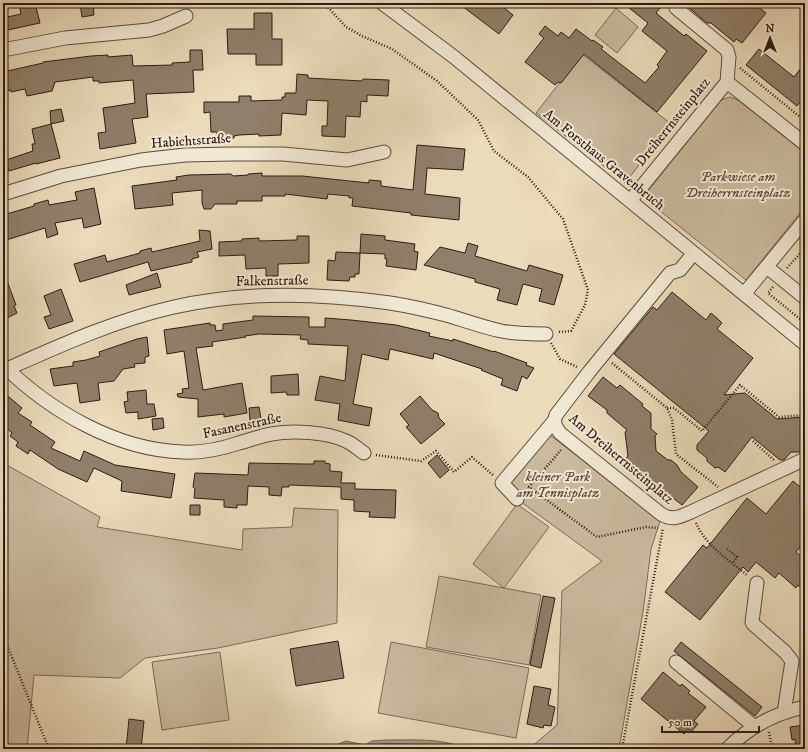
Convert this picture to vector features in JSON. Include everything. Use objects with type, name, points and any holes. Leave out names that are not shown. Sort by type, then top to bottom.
[{"type":"street","points":[[677,3],[676,8],[729,53]]},
{"type":"street","name":"Am Forsthaus Gravenbruch","points":[[388,5],[805,344]]},
{"type":"street","points":[[3,50],[65,38],[149,30],[163,26],[186,16]]},
{"type":"street","name":"Dreiherrnsteinplatz","points":[[630,201],[727,82],[729,53]]},
{"type":"street","name":"Dreiherrnsteinplatz","points":[[727,82],[805,144]]},
{"type":"street","name":"Habichtstraße","points":[[3,194],[60,176],[141,160],[185,155],[283,154],[347,160],[384,152]]},
{"type":"street","points":[[744,294],[805,220]]},
{"type":"street","name":"Am Dreiherrnsteinplatz","points":[[693,254],[680,270],[670,274],[589,372],[556,415],[554,421],[555,426],[560,433],[666,517],[671,518],[679,517],[785,469],[803,464]]},
{"type":"street","points":[[767,267],[805,298]]},
{"type":"street","name":"Falkenstraße","points":[[5,367],[94,331],[151,313],[199,302],[250,297],[304,296],[362,299],[419,308],[502,331],[546,334]]},
{"type":"street","name":"Fasanenstraße","points":[[5,367],[34,391],[86,425],[103,434],[144,447],[171,451],[200,452],[220,449],[272,433],[293,432],[324,434],[337,437],[347,441],[364,453]]},
{"type":"street","points":[[517,499],[502,483],[554,421]]},
{"type":"street","points":[[757,583],[752,622],[785,652],[792,661],[784,712]]},
{"type":"street","points":[[676,662],[755,727]]},
{"type":"street","points":[[726,749],[736,740],[768,719],[784,712],[805,707]]},
{"type":"path","points":[[324,3],[346,27],[362,36],[392,49],[437,81],[478,120],[494,151],[528,178],[564,219],[588,290],[586,305],[571,331],[546,334],[560,359],[589,372]]},
{"type":"path","points":[[729,53],[740,68],[805,121]]},
{"type":"path","points":[[805,248],[768,293],[805,323]]},
{"type":"path","points":[[603,355],[667,408],[672,420],[676,454],[727,495]]},
{"type":"path","points":[[667,408],[674,408],[702,431],[740,385],[779,417],[805,415]]},
{"type":"path","points":[[569,440],[529,487],[597,537],[646,527],[662,528],[668,525]]},
{"type":"path","points":[[753,441],[785,469]]},
{"type":"path","points":[[364,453],[421,461],[436,451],[454,472],[472,457],[502,483]]},
{"type":"path","points":[[622,749],[662,528]]},
{"type":"path","points":[[699,530],[708,544],[757,583]]},
{"type":"path","points":[[727,549],[737,557],[733,563]]},
{"type":"path","points":[[3,634],[49,749]]},
{"type":"green space","points":[[616,8],[638,27],[617,53],[595,35]]},
{"type":"green space","points":[[582,54],[671,124],[625,183],[536,113]]},
{"type":"green space","name":"Parkwiese am Dreiherrnsteinplatz","points":[[730,97],[738,100],[805,153],[805,207],[746,280],[643,197],[721,100]]},
{"type":"green space","name":"kleiner Park am Tennisplatz","points":[[545,431],[660,521],[651,549],[643,612],[619,749],[529,749],[557,725],[562,591],[602,561],[517,499],[502,483]]},
{"type":"green space","points":[[3,463],[100,517],[97,527],[242,550],[243,529],[292,527],[294,508],[338,510],[337,623],[218,648],[145,658],[120,678],[34,675],[27,749],[3,749]]},
{"type":"green space","points":[[517,504],[549,527],[504,588],[473,564]]},
{"type":"green space","points":[[439,576],[541,595],[529,665],[426,647]]},
{"type":"green space","points":[[391,642],[529,668],[516,738],[378,713]]},
{"type":"green space","points":[[220,652],[229,720],[162,730],[152,662]]},
{"type":"water","points":[[346,741],[365,745],[372,741],[438,741],[458,745],[467,749],[317,749],[319,747],[336,745]]},
{"type":"building","points":[[19,3],[35,3],[40,23],[3,31],[3,18],[21,14]]},
{"type":"building","points":[[80,3],[93,3],[94,15],[82,17]]},
{"type":"building","points":[[458,3],[498,3],[513,15],[499,34]]},
{"type":"building","points":[[623,3],[664,3],[656,13],[684,36],[686,34],[707,51],[657,112],[584,54],[561,83],[558,82],[555,85],[525,62],[544,38],[539,34],[545,26],[558,36],[561,32],[569,38],[576,29],[603,47],[601,49],[645,83],[659,67],[657,65],[667,51],[642,31],[648,23]]},
{"type":"building","points":[[690,3],[753,3],[766,13],[742,43],[736,39],[734,42],[711,23],[707,23],[687,6]]},
{"type":"building","points":[[254,13],[272,13],[272,39],[282,39],[282,65],[256,65],[256,54],[228,54],[227,29],[254,29]]},
{"type":"building","points":[[759,49],[794,77],[805,63],[805,96],[797,106],[746,65]]},
{"type":"building","points":[[190,50],[202,50],[203,70],[193,70],[194,92],[146,94],[148,117],[132,119],[136,143],[100,149],[98,133],[106,132],[103,108],[135,103],[133,80],[99,83],[99,81],[93,81],[93,77],[55,82],[52,91],[27,96],[25,89],[3,92],[3,72],[43,62],[91,56],[108,55],[108,57],[132,55],[133,66],[172,65],[172,63],[190,62]]},
{"type":"building","points":[[297,74],[308,75],[308,78],[362,81],[363,79],[389,80],[388,96],[367,95],[367,102],[361,101],[360,117],[346,116],[345,137],[322,136],[322,126],[327,126],[328,101],[307,100],[306,115],[282,113],[281,135],[259,136],[259,134],[239,135],[234,136],[234,138],[217,138],[217,132],[211,132],[210,112],[204,113],[204,102],[239,102],[239,96],[251,96],[251,101],[282,100],[282,97],[285,97],[285,93],[296,93]]},
{"type":"building","points":[[61,109],[64,121],[51,124],[50,111]]},
{"type":"building","points":[[51,124],[60,158],[9,171],[6,160],[33,151],[32,144],[35,144],[32,129]]},
{"type":"building","points":[[417,145],[465,149],[463,170],[427,168],[425,194],[460,198],[459,220],[411,215],[411,213],[352,206],[353,198],[349,198],[349,196],[328,194],[327,199],[285,194],[285,196],[262,196],[262,201],[237,201],[237,204],[215,204],[211,209],[204,209],[202,203],[202,190],[172,193],[173,205],[135,209],[132,186],[177,180],[176,177],[189,175],[231,174],[233,176],[262,173],[262,176],[302,176],[369,183],[369,180],[381,181],[381,186],[413,190]]},
{"type":"building","points":[[94,188],[101,224],[84,228],[82,218],[55,223],[58,234],[47,238],[45,228],[3,241],[3,215],[34,206],[34,204],[48,200],[49,205],[77,200],[75,192]]},
{"type":"building","points":[[199,230],[210,231],[212,249],[197,252],[199,257],[192,259],[192,262],[151,271],[148,262],[80,282],[74,264],[105,255],[107,262],[140,253],[140,251],[151,248],[152,252],[200,241]]},
{"type":"building","points":[[361,234],[385,236],[385,240],[415,244],[414,251],[418,252],[416,270],[386,266],[387,259],[385,259],[385,254],[360,253]]},
{"type":"building","points":[[297,236],[309,236],[309,263],[278,264],[278,276],[266,276],[266,268],[246,269],[245,255],[219,256],[219,242],[242,241],[242,239],[259,238],[259,241],[297,240]]},
{"type":"building","points":[[468,243],[478,246],[475,256],[527,271],[529,265],[563,275],[554,305],[539,301],[542,289],[523,284],[517,305],[497,300],[500,289],[475,282],[475,279],[424,265],[440,247],[465,253]]},
{"type":"building","points":[[336,252],[360,253],[359,274],[355,274],[355,277],[350,277],[349,281],[327,280],[328,260],[335,261]]},
{"type":"building","points":[[4,273],[16,305],[14,306],[17,313],[7,318],[3,309]]},
{"type":"building","points":[[157,273],[161,287],[129,295],[126,285]]},
{"type":"building","points":[[61,289],[73,321],[49,329],[44,317],[51,315],[44,296]]},
{"type":"building","points":[[672,292],[706,320],[711,313],[722,323],[717,329],[753,358],[724,395],[745,393],[777,419],[805,417],[805,448],[802,452],[791,452],[784,460],[780,460],[752,437],[725,472],[718,467],[715,468],[707,461],[707,458],[697,450],[697,445],[709,431],[614,354],[653,307],[657,310]]},
{"type":"building","points":[[253,316],[309,317],[309,327],[325,327],[325,318],[396,325],[430,333],[429,336],[453,341],[453,339],[494,351],[527,363],[526,365],[534,368],[527,379],[522,376],[517,391],[501,385],[503,379],[481,370],[482,369],[434,353],[433,359],[390,349],[388,360],[362,354],[353,404],[372,408],[369,426],[338,420],[340,404],[315,400],[320,376],[345,381],[348,346],[308,344],[308,340],[300,339],[301,335],[259,334],[245,336],[246,337],[212,342],[213,346],[196,348],[203,390],[242,383],[247,413],[224,417],[224,414],[198,417],[198,399],[178,397],[177,394],[183,393],[182,389],[189,388],[184,351],[167,354],[164,330],[210,323],[210,325],[215,325],[216,331],[223,330],[223,324],[253,320]]},
{"type":"building","points":[[147,337],[149,356],[145,357],[145,363],[134,364],[135,367],[123,369],[114,381],[98,383],[100,400],[80,403],[77,383],[54,386],[50,369],[73,366],[73,362],[100,356],[99,352]]},
{"type":"building","points":[[298,374],[299,395],[287,395],[286,392],[271,393],[271,376]]},
{"type":"building","points":[[603,377],[617,388],[620,385],[643,404],[642,406],[651,413],[651,429],[657,434],[655,436],[656,451],[677,465],[681,472],[698,487],[682,505],[664,491],[657,492],[641,478],[640,471],[624,460],[628,456],[625,432],[627,430],[607,413],[607,410],[588,396]]},
{"type":"building","points":[[146,390],[147,404],[154,404],[156,416],[138,419],[138,412],[126,413],[124,402],[128,401],[127,392]]},
{"type":"building","points":[[3,392],[22,408],[18,413],[32,422],[30,425],[55,442],[51,448],[80,461],[84,451],[115,465],[175,474],[171,498],[121,491],[122,481],[94,468],[87,482],[58,469],[30,450],[28,454],[16,446],[18,442],[10,436],[12,433],[3,425]]},
{"type":"building","points":[[420,396],[432,410],[438,413],[439,418],[445,424],[421,444],[406,427],[409,425],[400,414]]},
{"type":"building","points":[[259,407],[261,419],[250,420],[249,408]]},
{"type":"building","points":[[163,418],[164,428],[153,430],[152,419]]},
{"type":"building","points":[[437,455],[449,470],[440,478],[428,463]]},
{"type":"building","points":[[314,461],[325,461],[325,463],[330,464],[330,471],[342,472],[341,483],[355,483],[355,489],[396,490],[395,518],[369,517],[370,512],[354,511],[354,500],[341,499],[341,487],[289,485],[289,487],[282,487],[281,496],[269,495],[269,487],[248,486],[247,505],[237,505],[237,508],[224,507],[224,500],[194,498],[195,489],[193,487],[195,473],[248,475],[249,463],[314,464]]},
{"type":"building","points":[[793,481],[805,491],[805,541],[796,552],[805,560],[805,591],[798,585],[796,588],[779,573],[775,578],[756,562],[748,572],[743,567],[700,620],[665,592],[703,545],[707,548],[747,498],[766,514]]},
{"type":"building","points":[[190,505],[200,505],[200,515],[190,515]]},
{"type":"building","points":[[543,596],[555,598],[541,668],[530,665]]},
{"type":"building","points":[[338,641],[344,678],[296,686],[290,649]]},
{"type":"building","points":[[681,642],[762,707],[755,716],[674,651]]},
{"type":"building","points":[[663,672],[680,686],[682,684],[690,691],[688,693],[706,707],[694,721],[698,724],[691,732],[688,729],[684,734],[641,699]]},
{"type":"building","points":[[534,686],[551,689],[548,705],[555,707],[551,726],[544,725],[543,728],[527,724]]},
{"type":"building","points":[[129,719],[144,721],[141,749],[126,749]]},
{"type":"building","points":[[805,725],[805,749],[796,749],[795,739],[792,740],[790,727]]}]
